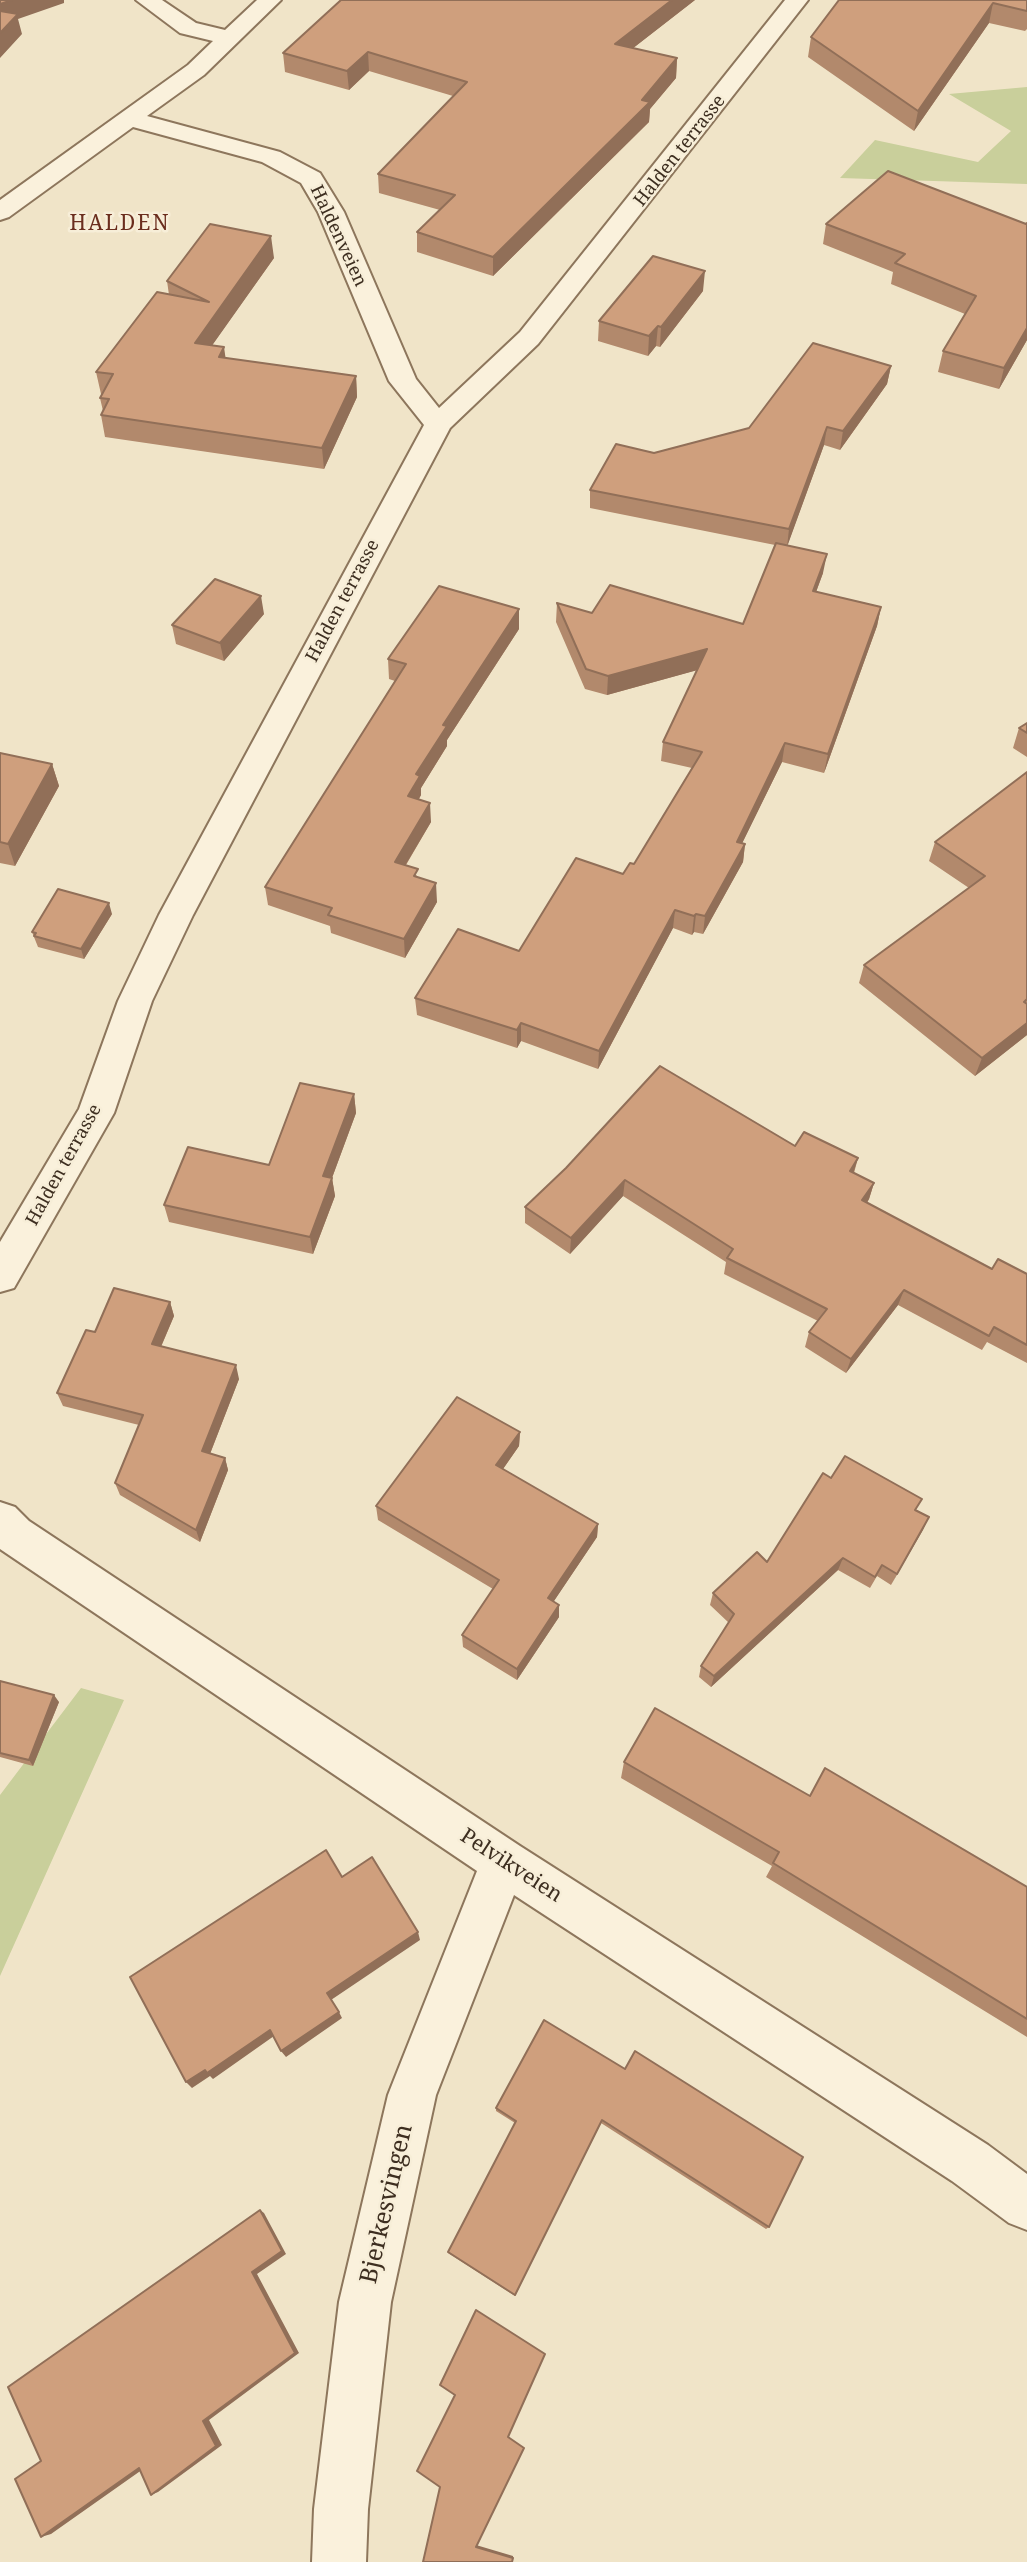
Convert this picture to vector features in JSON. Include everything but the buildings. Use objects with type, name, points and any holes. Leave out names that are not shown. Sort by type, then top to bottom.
[{"type":"street","points":[[147,0],[188,28],[227,38]]},
{"type":"street","points":[[0,212],[196,70],[270,0]]},
{"type":"street","name":"Halden terrasse","points":[[0,1276],[96,1113],[135,1001],[176,915],[438,424],[529,338],[797,0]]},
{"type":"street","name":"Haldenveien","points":[[130,119],[271,157],[311,178],[331,212],[403,381],[438,424]]},
{"type":"street","name":"Pelvikveien","points":[[0,1521],[26,1543],[504,1862],[970,2162],[1027,2205]]},
{"type":"street","name":"Bjerkesvingen","points":[[339,2562],[341,2508],[365,2302],[412,2095],[504,1862]]},
{"type":"green space","points":[[1027,87],[1027,184],[840,178],[875,140],[978,162],[1011,131],[949,94]]},
{"type":"green space","points":[[81,1688],[124,1700],[0,1976],[0,1795]]},
{"type":"district","name":"HALDEN","points":[[120,224]]}]
